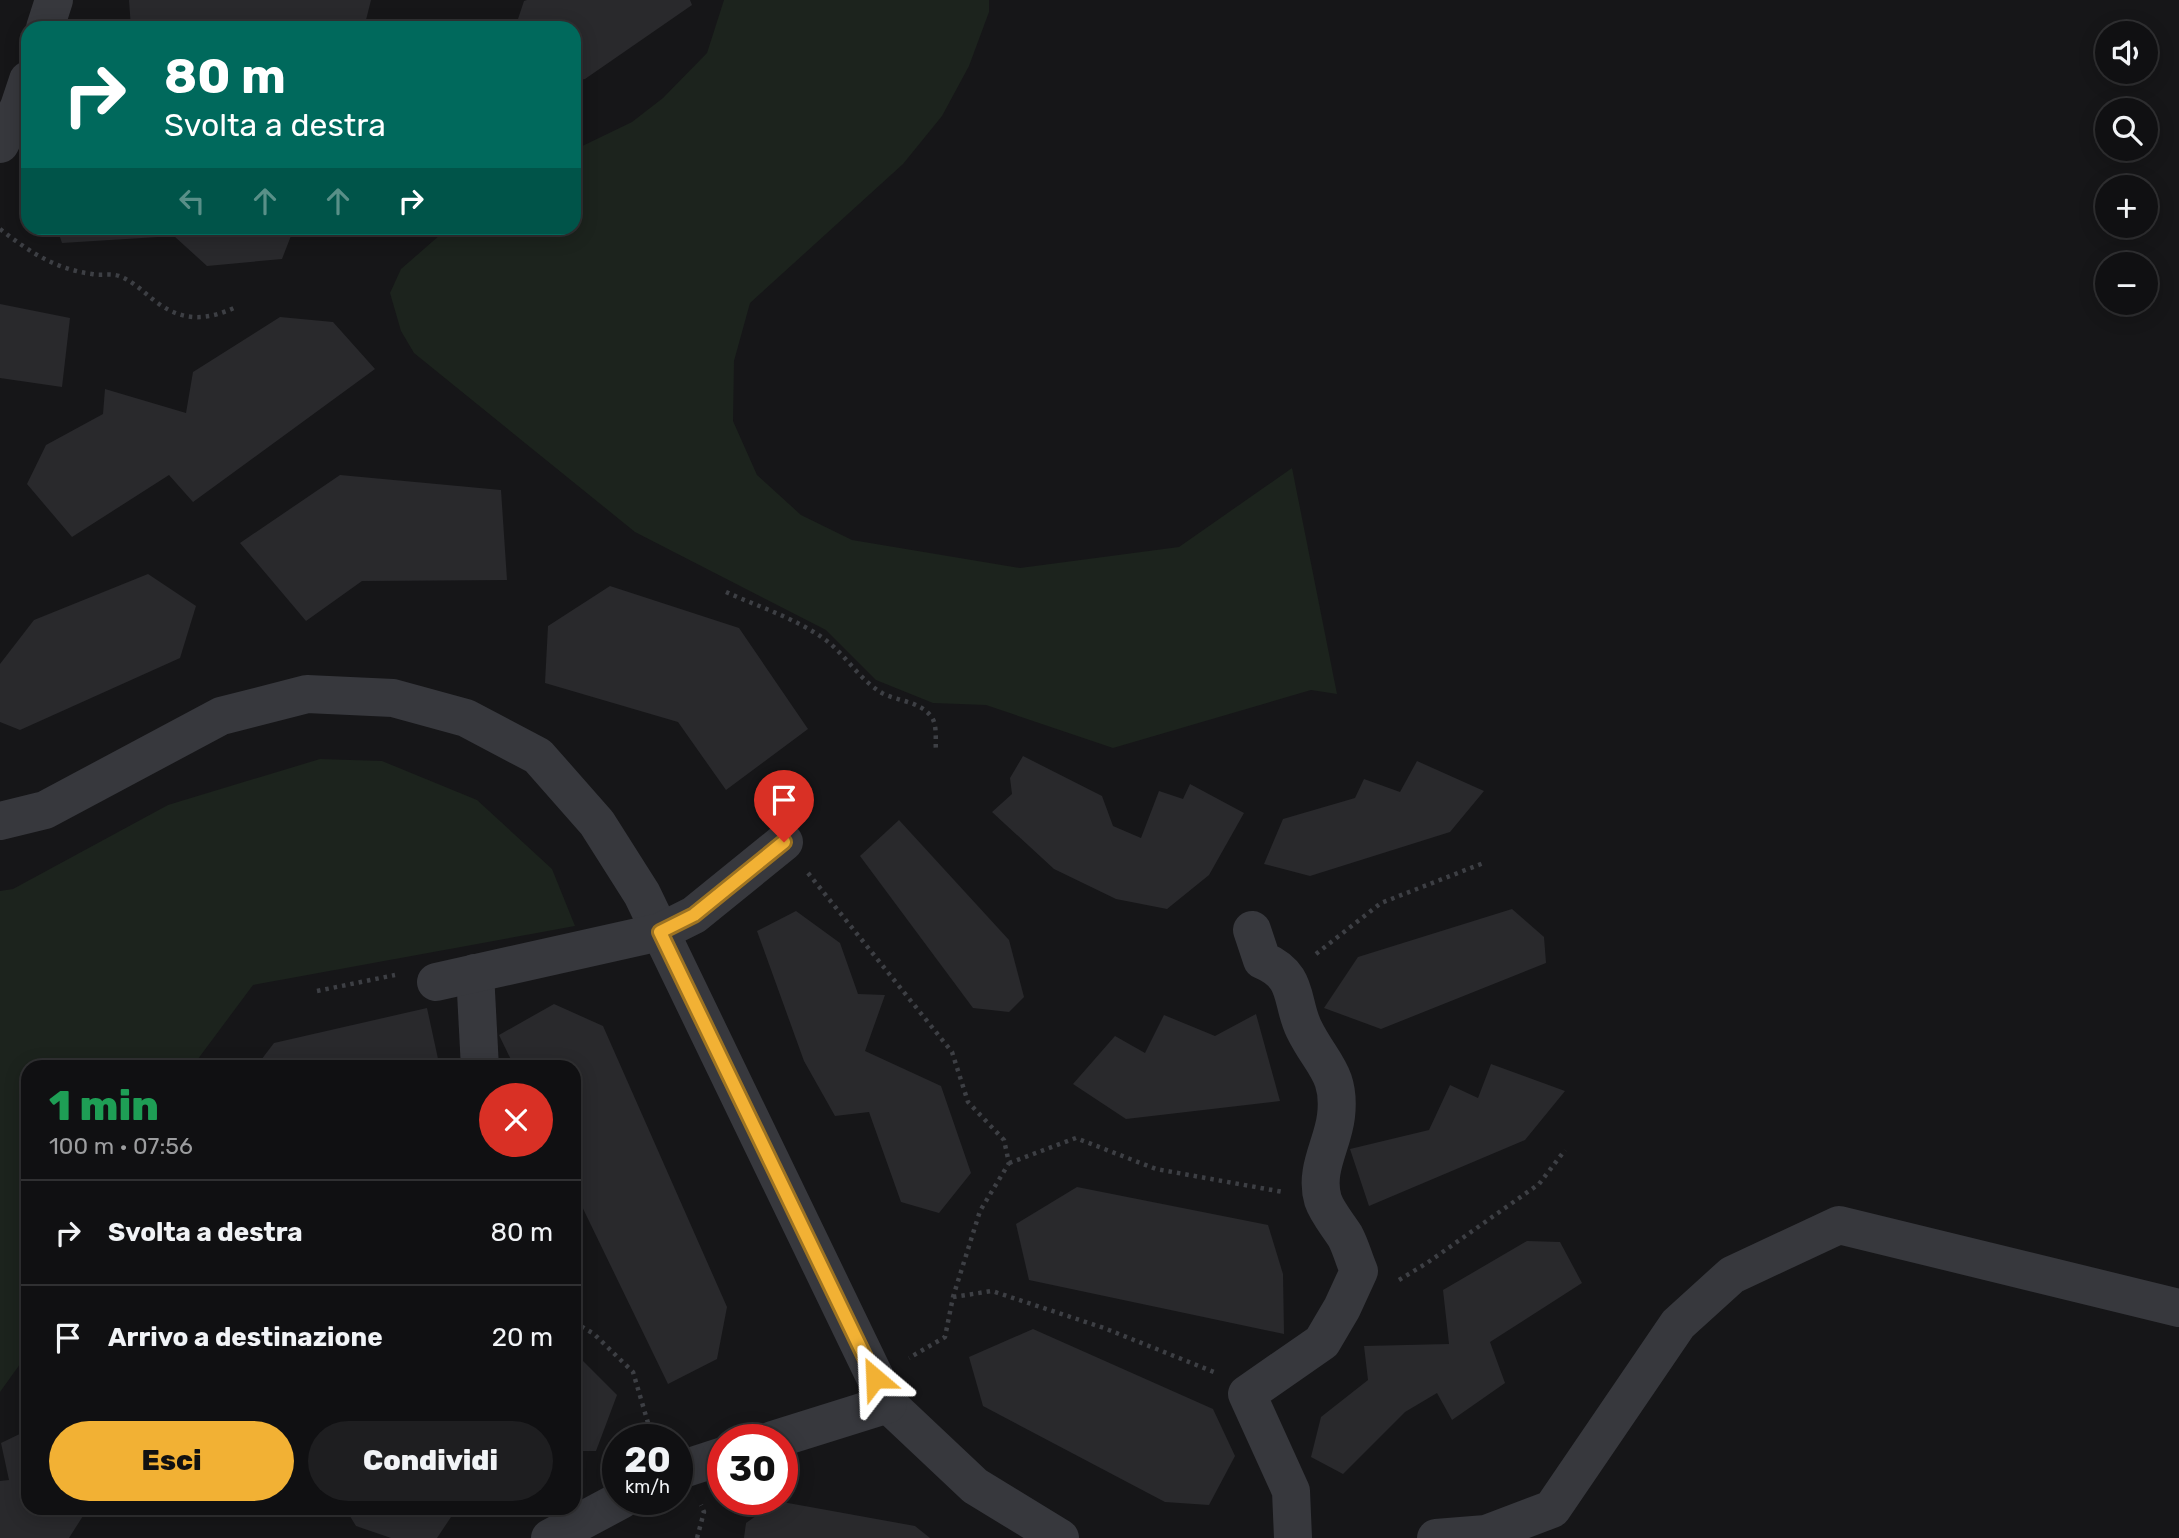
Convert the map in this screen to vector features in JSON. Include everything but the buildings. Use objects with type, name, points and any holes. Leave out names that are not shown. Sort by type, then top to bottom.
[{"type":"street","points":[[48,21],[54,0]]},
{"type":"street","points":[[0,144],[21,101]]},
{"type":"street","points":[[0,821],[45,810],[221,716],[307,694],[393,698],[466,718],[538,756],[597,823],[642,894],[881,1391],[975,1486],[1060,1538]]},
{"type":"street","points":[[436,982],[660,932],[694,915],[784,842]]},
{"type":"street","points":[[1252,930],[1262,960],[1275,965],[1285,976],[1294,993],[1303,1028],[1327,1065],[1336,1085],[1336,1118],[1321,1168],[1323,1199],[1347,1240],[1359,1271],[1322,1342],[1247,1394],[1291,1491],[1293,1538]]},
{"type":"street","points":[[475,974],[480,1060]]},
{"type":"street","points":[[1436,1538],[1486,1534],[1552,1509],[1678,1324],[1732,1275],[1839,1225],[2179,1308]]},
{"type":"street","points":[[798,1429],[881,1391]]},
{"type":"street","points":[[550,1538],[602,1510]]},
{"type":"path","points":[[0,229],[29,252],[50,263],[93,275],[114,274],[130,281],[176,314],[193,318],[222,313],[236,307]]},
{"type":"path","points":[[726,592],[810,630],[829,643],[869,684],[883,694],[916,705],[931,715],[935,723],[936,751]]},
{"type":"path","points":[[784,842],[952,1052],[968,1101],[1004,1140],[1009,1163]]},
{"type":"path","points":[[1285,976],[1381,904],[1486,862]]},
{"type":"path","points":[[317,991],[425,969],[436,982]]},
{"type":"path","points":[[881,1391],[945,1337],[953,1297],[981,1211],[1009,1163],[1076,1138],[1156,1169],[1323,1199]]},
{"type":"path","points":[[1393,1284],[1539,1184],[1564,1150]]},
{"type":"path","points":[[953,1297],[992,1291],[1104,1328],[1229,1378],[1247,1394]]},
{"type":"path","points":[[581,1326],[594,1334],[633,1372],[649,1424]]},
{"type":"shaded area","points":[[724,0],[989,0],[989,12],[969,66],[942,116],[903,164],[750,303],[734,361],[733,421],[757,475],[801,515],[852,540],[1020,568],[1179,547],[1292,468],[1337,694],[1311,690],[1113,748],[986,705],[933,703],[876,680],[826,630],[635,532],[414,353],[401,331],[390,293],[401,269],[440,235],[581,235],[581,147],[632,122],[663,98],[707,53]]},
{"type":"shaded area","points":[[320,759],[382,761],[477,800],[552,869],[575,926],[253,985],[197,1060],[21,1060],[21,1363],[0,1392],[0,891],[13,889],[168,805]]},
{"type":"route","points":[[784,842],[694,915],[660,932],[875,1378]]}]
